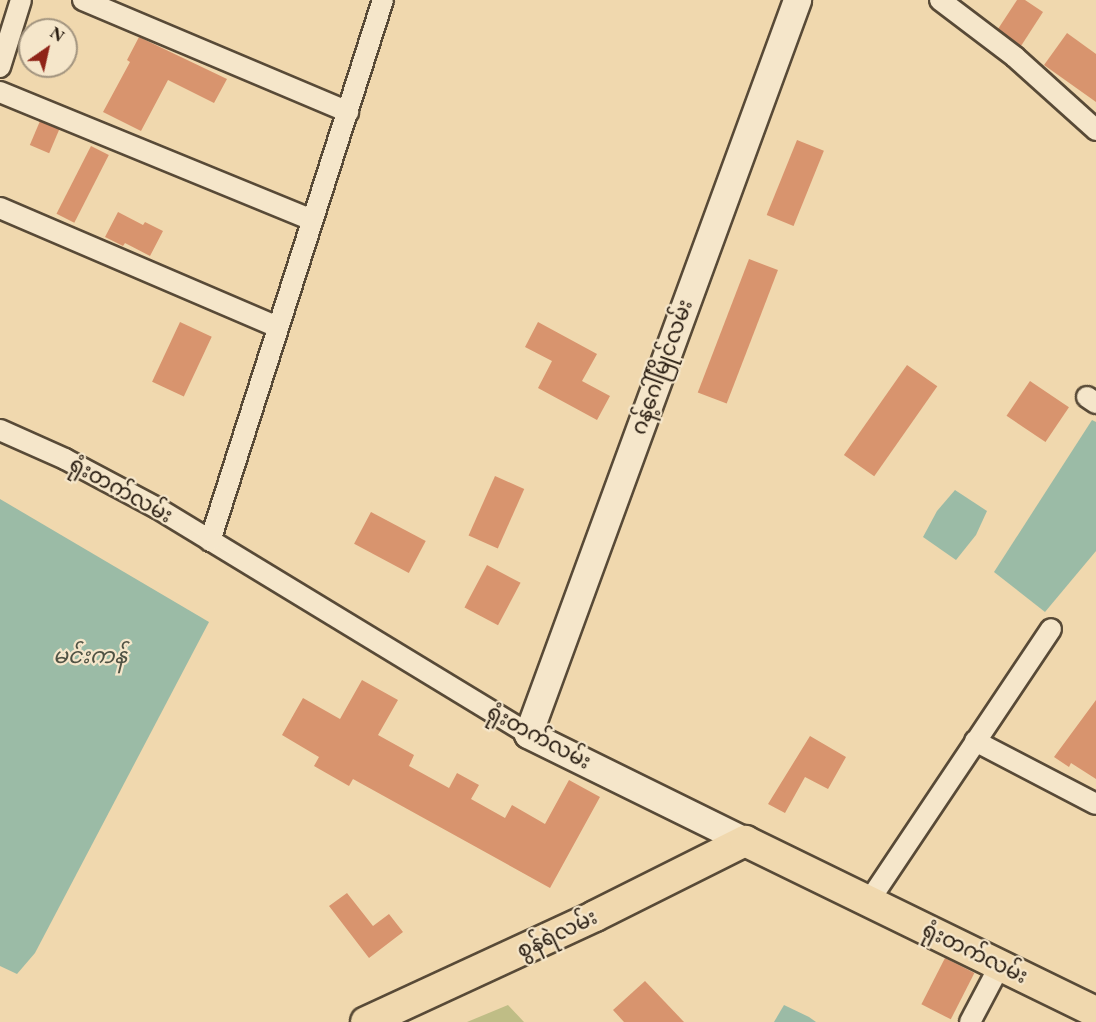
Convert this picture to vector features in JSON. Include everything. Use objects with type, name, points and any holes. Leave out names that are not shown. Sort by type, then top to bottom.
[{"type":"main road","name":"ရုံးတက်လမ်း","points":[[745,841],[1096,1012]]},
{"type":"main road","name":"စွန်ရဲလမ်း","points":[[366,1022],[595,916],[745,841]]},
{"type":"street","points":[[0,67],[21,0]]},
{"type":"street","points":[[83,0],[348,112]]},
{"type":"street","points":[[210,541],[383,0]]},
{"type":"street","name":"ဂန့်ဂေါ်မြိုင်လမ်း","points":[[528,734],[797,0]]},
{"type":"street","points":[[940,0],[1016,57],[1096,130]]},
{"type":"street","points":[[0,92],[312,220]]},
{"type":"street","points":[[0,208],[278,327]]},
{"type":"street","name":"ရုံးတက်လမ်း","points":[[0,430],[106,480],[528,734],[745,841]]},
{"type":"street","points":[[869,902],[1051,629]]},
{"type":"street","points":[[975,741],[1096,804]]},
{"type":"street","points":[[970,1022],[1000,965]]},
{"type":"shaded area","points":[[508,1005],[524,1022],[467,1022]]},
{"type":"water","points":[[1092,420],[1096,422],[1096,551],[1045,612],[994,572]]},
{"type":"water","points":[[955,490],[987,511],[976,535],[956,560],[923,537],[937,511]]},
{"type":"water","name":"မင်းကန်","points":[[0,499],[209,622],[35,953],[17,974],[0,966]]},
{"type":"water","points":[[784,1005],[809,1017],[816,1022],[774,1022]]},
{"type":"building","points":[[1017,0],[1025,0],[1043,12],[1021,46],[998,29]]},
{"type":"building","points":[[1067,33],[1096,54],[1096,102],[1044,65]]},
{"type":"building","points":[[139,37],[227,79],[214,103],[168,80],[141,131],[103,112],[130,62],[127,60]]},
{"type":"building","points":[[40,121],[59,129],[49,153],[30,145]]},
{"type":"building","points":[[797,140],[824,151],[794,226],[767,215]]},
{"type":"building","points":[[91,146],[109,155],[74,223],[56,214]]},
{"type":"building","points":[[118,212],[143,225],[145,222],[163,231],[150,256],[125,243],[123,246],[105,237]]},
{"type":"building","points":[[749,259],[778,270],[727,404],[698,393]]},
{"type":"building","points":[[180,322],[212,337],[184,397],[152,382]]},
{"type":"building","points":[[538,322],[597,354],[582,381],[610,396],[597,420],[538,388],[552,361],[525,347]]},
{"type":"building","points":[[907,365],[937,386],[874,476],[844,455]]},
{"type":"building","points":[[1030,381],[1069,407],[1045,442],[1007,416]]},
{"type":"building","points":[[495,476],[524,489],[498,548],[469,535]]},
{"type":"building","points":[[371,512],[426,541],[409,573],[354,544]]},
{"type":"building","points":[[487,565],[521,583],[498,625],[464,607]]},
{"type":"building","points":[[362,680],[398,700],[378,735],[414,755],[409,766],[449,788],[457,773],[479,785],[471,799],[505,818],[512,805],[545,824],[569,780],[600,797],[550,888],[353,779],[349,786],[314,766],[319,757],[282,735],[303,698],[340,719]]},
{"type":"building","points":[[1096,700],[1096,779],[1071,763],[1069,767],[1054,757]]},
{"type":"building","points":[[810,736],[846,757],[828,789],[805,777],[785,813],[768,804]]},
{"type":"building","points":[[347,893],[373,926],[389,914],[403,932],[369,958],[329,906]]},
{"type":"building","points":[[945,958],[974,973],[951,1019],[921,1004]]},
{"type":"building","points":[[645,981],[684,1022],[624,1022],[613,1010]]}]
